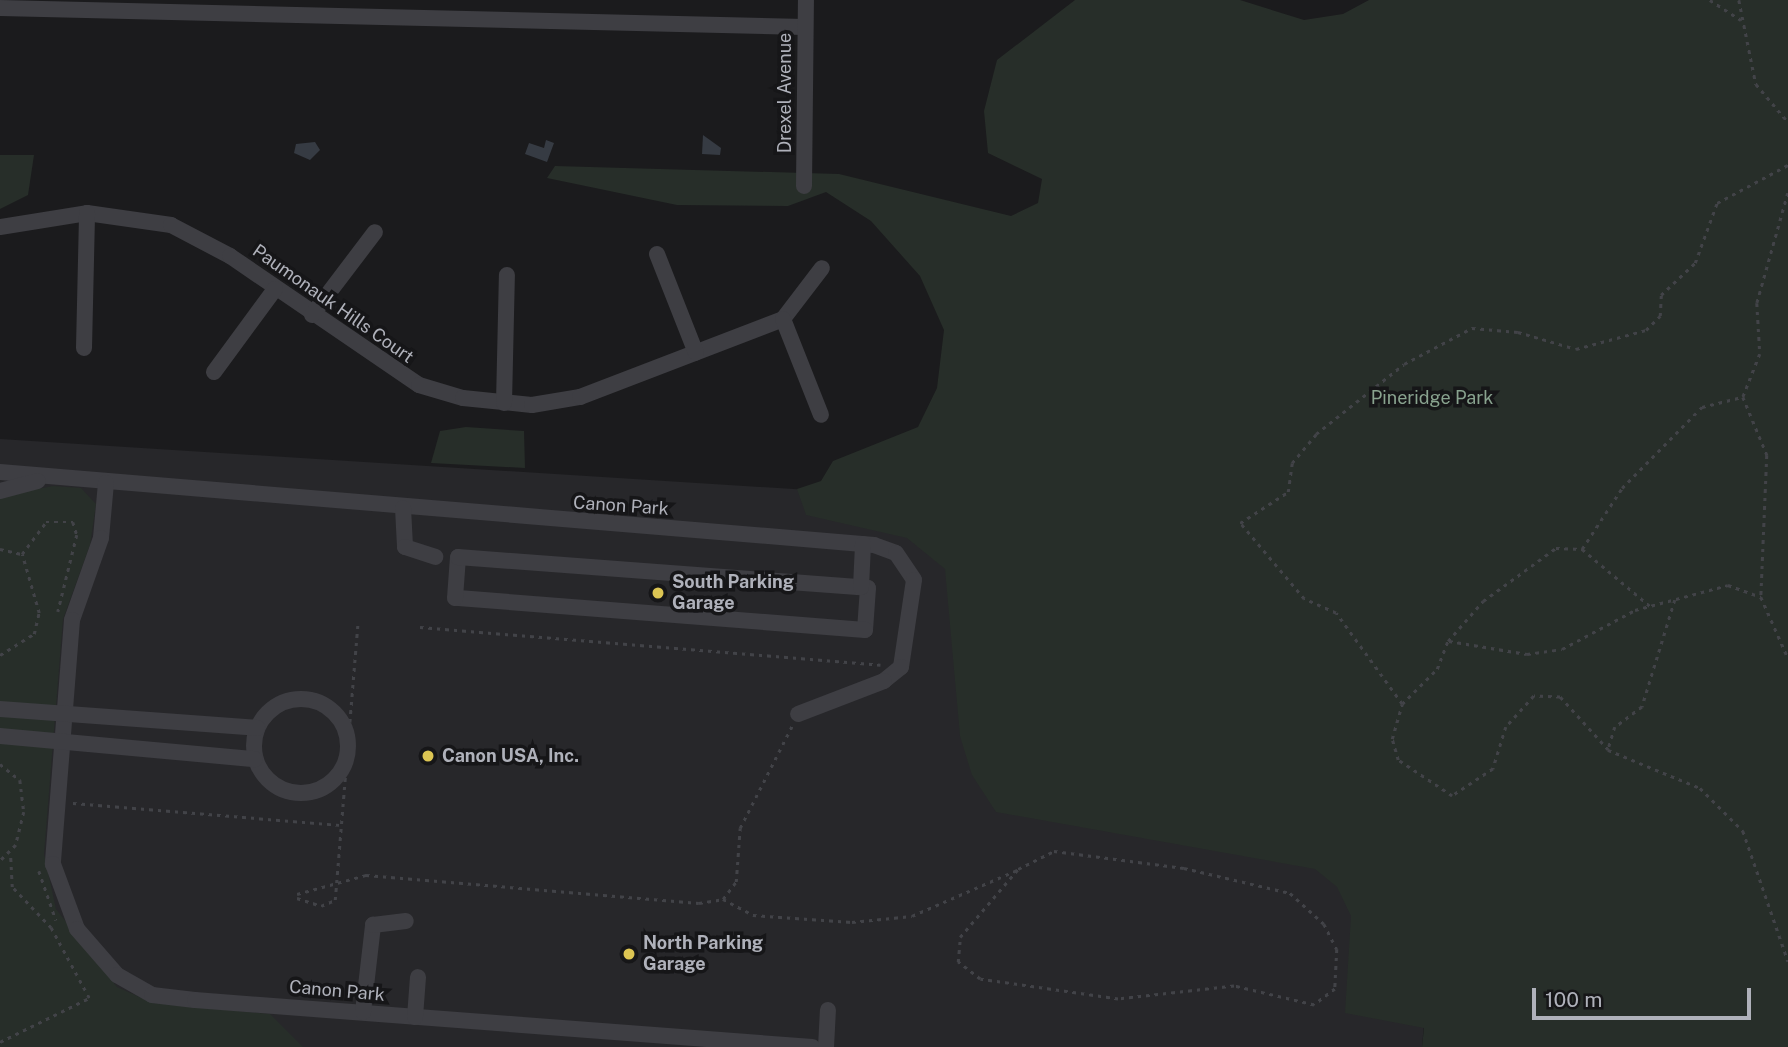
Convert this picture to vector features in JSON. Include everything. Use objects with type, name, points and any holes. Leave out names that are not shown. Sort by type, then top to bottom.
[{"type":"street","name":"Drexel Avenue","points":[[804,186],[806,0]]},
{"type":"street","points":[[0,8],[805,27]]},
{"type":"street","points":[[84,348],[87,213]]},
{"type":"street","name":"Paumonauk Hills Court","points":[[0,227],[87,213],[171,225],[275,289],[419,385],[503,403],[580,397],[783,319]]},
{"type":"street","points":[[312,315],[374,232]]},
{"type":"street","points":[[657,254],[696,353]]},
{"type":"street","points":[[821,415],[783,319],[822,268]]},
{"type":"street","points":[[503,403],[507,275]]},
{"type":"street","points":[[214,372],[275,289]]},
{"type":"street","name":"Canon Park","points":[[0,472],[403,508],[863,544],[896,553],[910,566],[908,650],[901,667]]},
{"type":"street","points":[[0,491],[47,478]]},
{"type":"street","name":"Canon Park","points":[[106,483],[100,538],[72,620],[57,802],[56,881],[77,929],[117,975],[152,995],[812,1047]]},
{"type":"street","points":[[403,508],[405,547],[435,557]]},
{"type":"street","points":[[861,587],[863,544]]},
{"type":"street","points":[[458,557],[861,587],[868,588],[865,630],[455,598],[458,557]]},
{"type":"street","points":[[798,714],[884,681],[901,667]]},
{"type":"street","points":[[0,709],[257,728],[290,700],[320,702],[342,721],[349,750],[335,780],[306,794],[274,786],[256,759],[257,728]]},
{"type":"street","points":[[0,736],[256,759]]},
{"type":"street","points":[[363,1012],[373,925],[406,921]]},
{"type":"street","points":[[415,1017],[418,977]]},
{"type":"street","points":[[826,1047],[828,1010]]},
{"type":"path","points":[[1710,0],[1741,20]]},
{"type":"path","points":[[1740,0],[1741,20],[1756,84],[1788,122]]},
{"type":"path","points":[[1402,704],[1336,613],[1304,599],[1240,523],[1288,492],[1292,463],[1316,434],[1404,364],[1472,328],[1518,332],[1576,349],[1646,330],[1660,316],[1661,295],[1695,263],[1717,203],[1788,166]]},
{"type":"path","points":[[1788,193],[1757,303],[1760,354],[1743,397],[1767,455],[1761,597],[1788,658]]},
{"type":"path","points":[[1583,549],[1622,488],[1702,407],[1743,397]]},
{"type":"path","points":[[22,554],[46,522],[73,522],[77,535],[56,625]]},
{"type":"path","points":[[1650,606],[1583,549],[1556,548],[1483,601],[1448,641],[1437,669],[1402,704],[1392,739],[1398,760],[1452,796],[1493,769],[1506,727],[1534,696],[1560,697],[1608,750],[1700,788],[1743,831],[1788,961]]},
{"type":"path","points":[[0,550],[22,554]]},
{"type":"path","points":[[0,655],[34,634],[39,612],[22,554]]},
{"type":"path","points":[[1448,641],[1527,654],[1562,649],[1650,606],[1728,585],[1761,597]]},
{"type":"path","points":[[1608,750],[1615,727],[1642,707],[1675,600]]},
{"type":"path","points":[[358,622],[337,883],[330,904],[297,896],[337,883],[366,875],[699,903],[723,899],[753,915],[852,922],[912,916],[1054,851],[1264,883],[1290,893],[1324,924],[1337,949],[1335,989],[1314,1005],[1234,986],[1118,999],[980,979],[958,962],[955,948],[1018,869]]},
{"type":"path","points":[[420,627],[901,667]]},
{"type":"path","points":[[723,899],[736,882],[740,828],[798,714]]},
{"type":"path","points":[[0,764],[13,771],[23,791],[22,824],[10,854],[12,887],[58,938],[89,998],[0,1042]]},
{"type":"path","points":[[57,802],[342,825]]},
{"type":"path","points":[[0,862],[10,854]]},
{"type":"path","points":[[38,863],[42,891],[59,925]]},
{"type":"path","points":[[58,938],[65,933]]},
{"type":"shaded area","points":[[703,135],[721,148],[720,155],[702,154]]},
{"type":"shaded area","points":[[546,140],[554,143],[547,162],[525,154],[529,143],[544,148]]},
{"type":"shaded area","points":[[315,142],[320,150],[310,160],[294,153],[296,144]]},
{"type":"shaded area","points":[[0,439],[1094,508],[1442,812],[1422,1047],[0,1047]]},
{"type":"green space","name":"Pineridge Park","points":[[1075,0],[1240,0],[1304,20],[1343,14],[1369,0],[1788,0],[1788,1047],[1422,1047],[1424,1028],[1345,1013],[1351,916],[1337,887],[1315,869],[996,812],[972,775],[960,736],[945,569],[907,538],[806,515],[797,489],[821,481],[833,461],[918,427],[937,388],[944,330],[920,276],[871,221],[826,192],[788,206],[677,205],[547,178],[555,166],[839,174],[1011,216],[1038,203],[1042,179],[988,153],[984,111],[997,60]]},
{"type":"green space","points":[[0,155],[34,155],[28,195],[0,209]]},
{"type":"green space","points":[[466,427],[524,431],[525,468],[431,463],[440,431]]},
{"type":"green space","points":[[53,486],[81,488],[96,504],[90,545],[63,619],[44,854],[56,909],[117,987],[153,1003],[270,1014],[303,1047],[0,1047],[0,496]]},
{"type":"place","name":"South Parking Garage","points":[[658,593]]},
{"type":"place","name":"Canon USA, Inc.","points":[[428,756]]},
{"type":"place","name":"North Parking Garage","points":[[629,954]]}]
